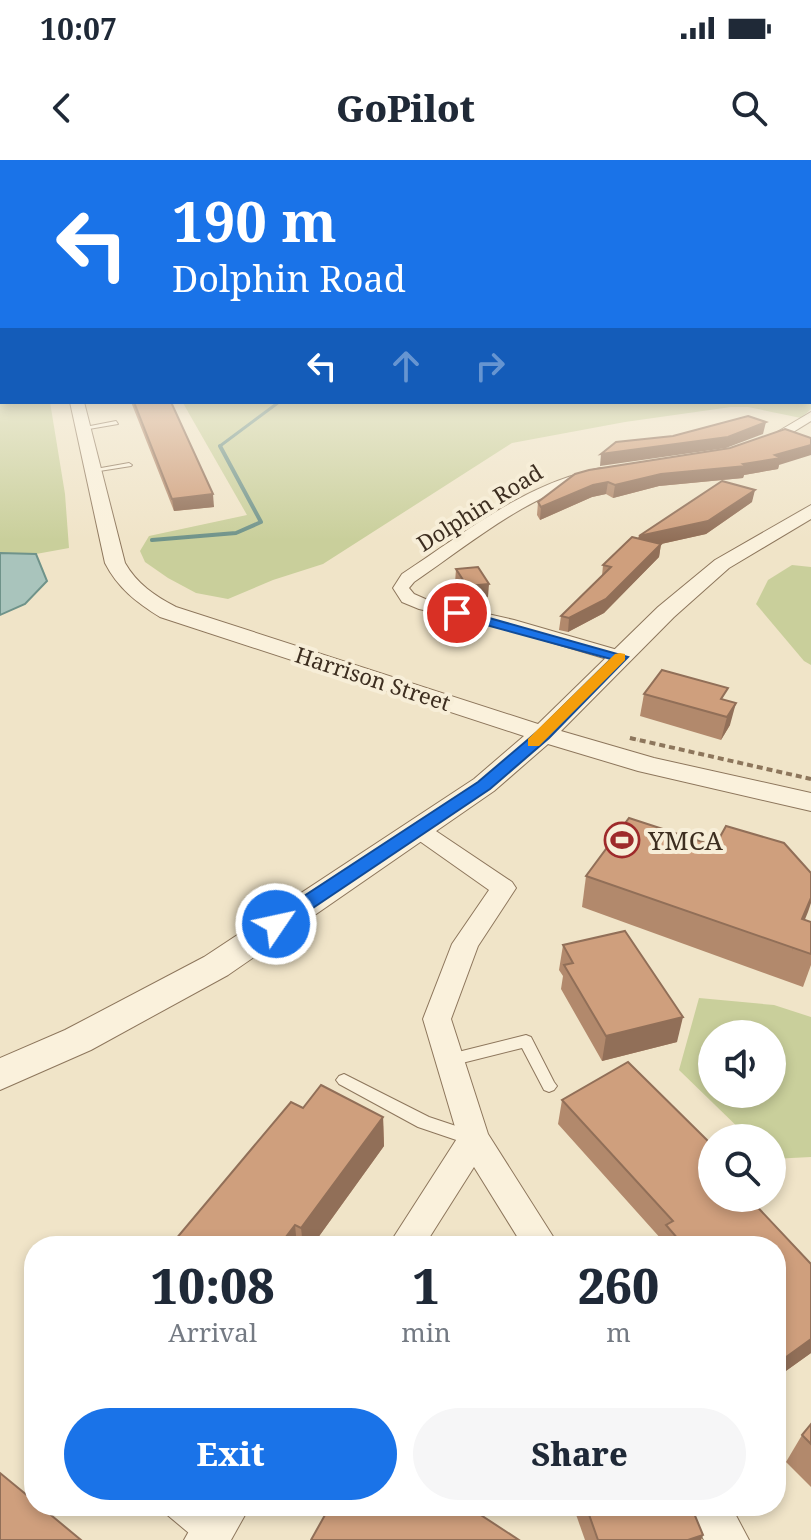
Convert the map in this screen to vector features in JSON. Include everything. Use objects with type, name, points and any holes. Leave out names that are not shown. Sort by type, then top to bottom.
[{"type":"street","name":"Harrison Street","points":[[79,410],[115,563],[122,580],[145,598],[181,616],[543,734],[648,765],[811,802]]},
{"type":"street","points":[[738,453],[762,446],[811,416]]},
{"type":"street","name":"Dolphin Road","points":[[621,470],[590,473],[538,491],[401,585],[404,595],[425,605],[519,627],[621,657]]},
{"type":"street","points":[[0,1075],[78,1040],[216,966],[484,785],[543,734],[666,612],[722,564],[811,511]]},
{"type":"street","points":[[419,830],[503,888],[465,944],[437,1019],[474,1139],[536,1236]]},
{"type":"street","points":[[411,1236],[474,1139]]},
{"type":"street","points":[[713,1516],[728,1540]]},
{"type":"lane","points":[[83,428],[116,423]]},
{"type":"lane","points":[[93,470],[129,465]]},
{"type":"lane","points":[[450,1060],[526,1041],[549,1086]]},
{"type":"lane","points":[[344,1080],[424,1122],[474,1139]]},
{"type":"lane","points":[[192,1516],[214,1527]]},
{"type":"path","points":[[620,736],[811,779]]},
{"type":"green space","points":[[0,410],[51,410],[65,494],[69,548],[36,554],[0,553]]},
{"type":"green space","points":[[187,410],[707,410],[512,443],[323,564],[228,599],[196,593],[168,578],[145,562],[140,551],[149,536],[247,515]]},
{"type":"green space","points":[[764,410],[809,410],[801,418]]},
{"type":"green space","points":[[792,565],[811,567],[811,665],[804,661],[756,604],[768,580]]},
{"type":"green space","points":[[699,998],[774,1005],[811,1017],[811,1157],[786,1158],[786,1124],[735,1124],[718,1108],[786,1108],[786,1020],[698,1020],[698,1088],[679,1070]]},
{"type":"water","points":[[0,553],[36,554],[47,581],[25,604],[0,615]]},
{"type":"building","points":[[137,410],[175,410],[213,494],[172,499]]},
{"type":"building","points":[[748,416],[766,422],[728,437],[601,454],[616,442],[673,436]]},
{"type":"building","points":[[785,429],[811,438],[811,445],[775,455],[781,458],[743,464],[746,466],[661,474],[615,485],[608,482],[593,485],[541,507],[538,502],[575,474],[730,448]]},
{"type":"building","points":[[722,481],[755,490],[708,521],[639,536]]},
{"type":"building","points":[[632,537],[661,544],[606,599],[569,618],[561,616],[611,567],[603,565]]},
{"type":"building","points":[[478,567],[489,584],[467,586],[456,569]]},
{"type":"building","points":[[662,670],[728,688],[721,699],[736,703],[727,717],[644,694]]},
{"type":"building","points":[[629,818],[715,846],[726,826],[784,843],[811,873],[811,898],[802,919],[811,922],[811,954],[586,876]]},
{"type":"building","points":[[625,931],[683,1017],[606,1036],[564,965],[573,963],[563,945]]},
{"type":"building","points":[[628,1062],[698,1131],[698,1212],[762,1212],[785,1236],[675,1236],[666,1225],[673,1221],[562,1100]]},
{"type":"building","points":[[321,1085],[383,1117],[301,1228],[295,1225],[287,1236],[178,1236],[291,1102],[303,1108]]},
{"type":"building","points":[[786,1237],[811,1264],[811,1339],[786,1357]]},
{"type":"building","points":[[811,1424],[811,1444],[802,1435]]},
{"type":"building","points":[[0,1473],[24,1493],[24,1516],[52,1516],[81,1540],[0,1540]]},
{"type":"building","points":[[324,1516],[482,1516],[519,1540],[311,1540]]},
{"type":"building","points":[[590,1516],[695,1516],[703,1535],[688,1540],[598,1540]]},
{"type":"waterway","points":[[220,446],[268,410]]},
{"type":"waterway","points":[[152,540],[236,533],[261,522],[220,446]]},
{"type":"slow traffic","points":[[534,742],[620,657]]},
{"type":"place","name":"YMCA","points":[[622,840]]},
{"type":"route","points":[[276,924],[484,785],[543,734],[621,657],[531,630],[457,613]]}]
